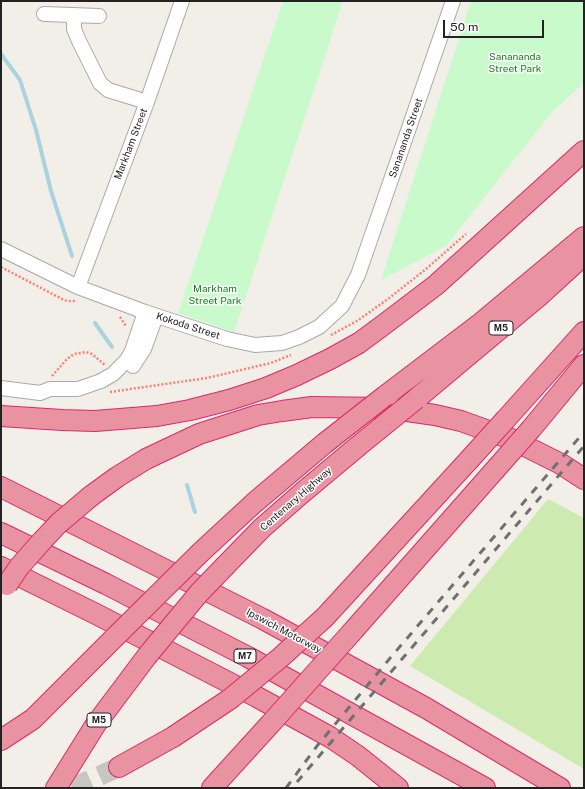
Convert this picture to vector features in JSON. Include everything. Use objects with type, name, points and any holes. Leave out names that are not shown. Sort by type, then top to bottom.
[{"type":"highway","points":[[1,416],[95,421],[157,416],[190,410],[230,400],[266,388],[297,375],[359,343],[436,285],[584,151]]},
{"type":"highway","points":[[1,740],[33,719],[114,638],[254,503],[325,443],[480,323],[584,237]]},
{"type":"highway","name":"Centenary Highway","points":[[56,788],[96,724],[147,656],[194,599],[226,565],[268,523],[302,493],[539,296],[584,255]]},
{"type":"highway","points":[[119,767],[173,737],[230,699],[281,658],[325,617],[584,332]]},
{"type":"highway","points":[[212,788],[531,429],[584,365]]},
{"type":"highway","points":[[398,788],[358,756],[330,737],[243,690],[3,582],[20,567],[59,524],[91,496],[116,477],[146,459],[198,434],[258,415],[282,410],[312,407],[386,408],[435,415],[461,421],[511,439],[561,464],[584,479]]},
{"type":"highway","name":"Ipswich Motorway","points":[[1,487],[263,619],[426,708],[560,788]]},
{"type":"highway","name":"M7","points":[[1,533],[106,584],[248,657],[485,788]]},
{"type":"street","name":"Markham Street","points":[[78,287],[147,102],[182,1]]},
{"type":"street","name":"Sanananda Street","points":[[358,275],[453,1]]},
{"type":"street","points":[[44,14],[99,16]]},
{"type":"street","points":[[74,15],[74,29],[96,78],[103,87],[147,102]]},
{"type":"street","name":"Kokoda Street","points":[[1,249],[78,287],[150,314],[227,339],[255,345],[282,342],[299,337],[319,327],[342,306],[358,275]]},
{"type":"street","points":[[1,388],[40,392],[50,389],[78,389],[101,381],[113,374],[126,361],[150,314]]},
{"type":"path","points":[[325,339],[388,299],[426,269],[469,231]]},
{"type":"path","points":[[1,267],[62,300],[81,302]]},
{"type":"path","points":[[117,314],[127,330]]},
{"type":"path","points":[[40,392],[67,359],[74,354],[86,352],[92,354],[108,367]]},
{"type":"path","points":[[126,390],[208,378],[270,363],[294,354]]},
{"type":"green space","name":"Markham Street Park","points":[[283,1],[343,1],[234,332],[178,313]]},
{"type":"green space","name":"Sanananda Street Park","points":[[471,1],[584,1],[584,83],[552,112],[446,246],[381,280]]},
{"type":"green space","points":[[548,499],[584,518],[584,769],[410,666]]},
{"type":"waterway","points":[[1,54],[20,80],[36,130],[51,191],[72,256]]},
{"type":"waterway","points":[[95,323],[112,347]]},
{"type":"waterway","points":[[187,485],[195,512]]},
{"type":"tunnel","points":[[72,788],[119,767]]},
{"type":"railway","points":[[286,788],[317,746],[391,657],[584,432]]},
{"type":"railway","points":[[297,782],[584,446]]}]
